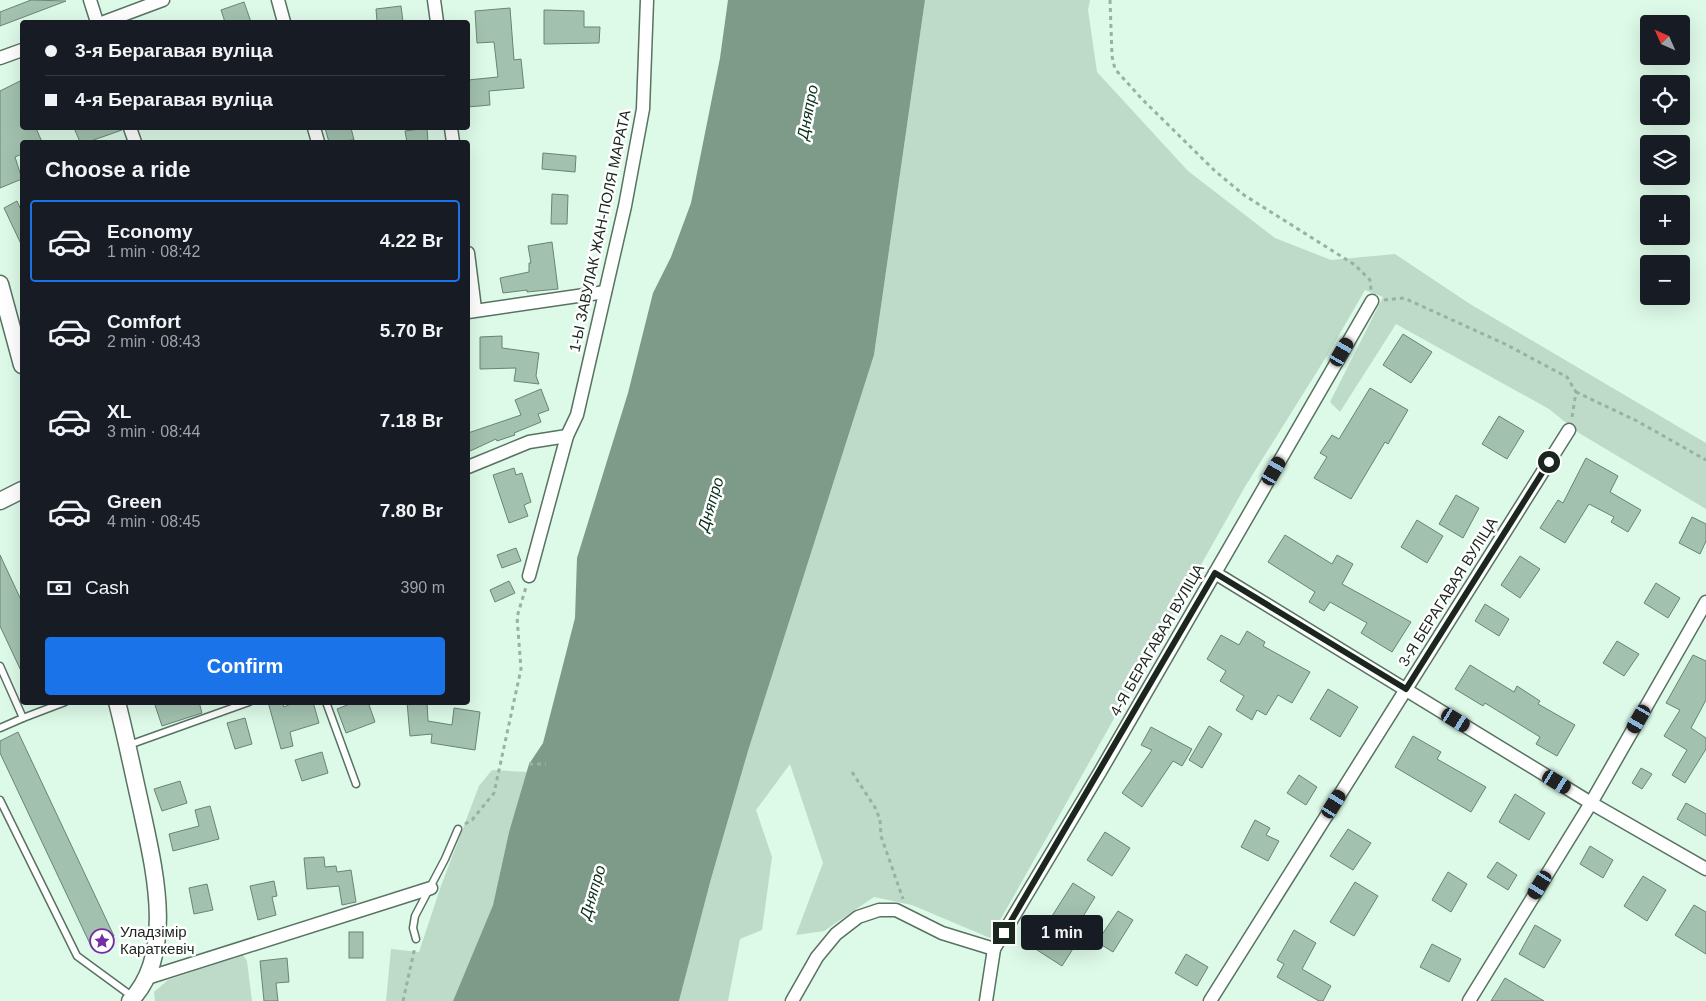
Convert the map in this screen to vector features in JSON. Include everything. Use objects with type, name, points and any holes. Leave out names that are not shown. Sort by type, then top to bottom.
[{"type":"street","points":[[90,0],[96,20]]},
{"type":"street","points":[[109,20],[163,0]]},
{"type":"street","points":[[278,0],[283,20]]},
{"type":"street","points":[[434,0],[437,20]]},
{"type":"street","name":"1-Ы ЗАВУЛАК ЖАН-ПОЛЯ МАРАТА","points":[[529,576],[567,436],[577,415],[625,206],[643,109],[646,0]]},
{"type":"street","points":[[0,58],[20,51]]},
{"type":"street","points":[[0,284],[5,322],[20,360]]},
{"type":"street","points":[[470,292],[471,311],[605,292]]},
{"type":"street","name":"4-Я БЕРАГАВАЯ ВУЛІЦА","points":[[986,1001],[994,949],[1372,301]]},
{"type":"street","name":"3-Я БЕРАГАВАЯ ВУЛІЦА","points":[[1210,1001],[1569,430]]},
{"type":"street","points":[[470,466],[530,442],[567,436]]},
{"type":"street","points":[[0,501],[20,491]]},
{"type":"street","points":[[1215,573],[1591,803],[1706,869]]},
{"type":"street","points":[[1469,1001],[1591,803],[1706,602]]},
{"type":"street","points":[[118,705],[156,878],[157,923],[154,954],[147,978],[134,1000]]},
{"type":"street","points":[[147,978],[431,888]]},
{"type":"street","points":[[792,1001],[817,958],[836,934],[858,917],[879,910],[896,910],[942,933],[994,949]]},
{"type":"lane","points":[[0,666],[24,718]]},
{"type":"lane","points":[[0,728],[57,705]]},
{"type":"lane","points":[[128,745],[241,705]]},
{"type":"lane","points":[[327,705],[356,784]]},
{"type":"lane","points":[[0,800],[77,956],[134,1000]]},
{"type":"lane","points":[[416,939],[413,928],[415,916],[431,888],[458,829]]},
{"type":"path","points":[[1110,0],[1112,56],[1115,69],[1208,164],[1244,195],[1355,265],[1370,280],[1372,301],[1404,298],[1505,344],[1567,378],[1576,392],[1637,421],[1706,460]]},
{"type":"path","points":[[1569,430],[1576,392]]},
{"type":"path","points":[[458,829],[472,820],[494,793],[521,669],[517,617],[529,576]]},
{"type":"path","points":[[529,764],[546,764]]},
{"type":"path","points":[[852,772],[878,814],[881,836],[910,916]]},
{"type":"path","points":[[403,1001],[416,939]]},
{"type":"shaded area","points":[[925,0],[1090,0],[1088,10],[1097,72],[1188,171],[1275,238],[1331,260],[1395,254],[1470,304],[1706,443],[1706,509],[1579,433],[1549,409],[1396,324],[1340,412],[1330,402],[1383,297],[1365,290],[1328,354],[1246,485],[990,938],[912,905],[874,897],[824,931],[796,935],[823,863],[790,764],[756,810],[772,857],[762,930],[740,939],[728,1001],[679,1001],[711,879],[748,751],[874,355]]},
{"type":"shaded area","points":[[492,770],[527,772],[509,832],[493,905],[453,1001],[386,1001],[391,949],[419,952],[441,886],[479,786]]},
{"type":"shaded area","points":[[243,955],[247,961],[252,1001],[155,1001],[154,992],[168,980]]},
{"type":"water","name":"Дняпро","points":[[728,0],[925,0],[874,355],[748,751],[711,879],[679,1001],[453,1001],[493,905],[509,832],[529,764],[543,743],[575,618],[577,558],[628,393],[653,293],[671,257],[691,203],[720,58]]},
{"type":"building","points":[[31,0],[66,1],[0,26],[0,12]]},
{"type":"building","points":[[244,2],[250,20],[224,20],[221,10]]},
{"type":"building","points":[[401,6],[403,20],[377,20],[376,9]]},
{"type":"building","points":[[510,8],[514,60],[521,59],[524,88],[489,91],[490,105],[470,107],[470,80],[498,77],[494,42],[477,43],[475,11]]},
{"type":"building","points":[[544,10],[584,11],[584,27],[600,27],[599,43],[544,44]]},
{"type":"building","points":[[20,81],[20,130],[37,130],[41,140],[20,140],[20,155],[15,157],[20,173],[20,180],[0,188],[0,91]]},
{"type":"building","points":[[75,130],[122,130],[94,140],[79,140]]},
{"type":"building","points":[[326,130],[352,130],[354,140],[328,140]]},
{"type":"building","points":[[427,130],[428,140],[407,140],[405,131]]},
{"type":"building","points":[[543,153],[576,156],[575,172],[542,169]]},
{"type":"building","points":[[552,194],[568,195],[567,224],[551,224]]},
{"type":"building","points":[[17,201],[20,208],[20,242],[4,208]]},
{"type":"building","points":[[552,242],[558,289],[503,293],[500,278],[529,272],[529,263],[531,263],[528,246]]},
{"type":"building","points":[[1403,334],[1432,352],[1411,383],[1383,365]]},
{"type":"building","points":[[502,336],[502,348],[539,353],[536,376],[539,384],[514,381],[516,368],[480,369],[480,337]]},
{"type":"building","points":[[1370,388],[1408,410],[1388,444],[1385,442],[1351,499],[1314,478],[1327,457],[1320,453],[1332,435],[1339,439]]},
{"type":"building","points":[[541,389],[549,410],[538,414],[541,422],[514,433],[515,435],[497,441],[496,439],[470,451],[470,432],[521,415],[515,400]]},
{"type":"building","points":[[1499,416],[1524,431],[1507,459],[1482,444]]},
{"type":"building","points":[[1586,458],[1618,476],[1610,492],[1641,510],[1628,532],[1611,522],[1614,517],[1589,504],[1565,543],[1540,528],[1558,500],[1563,503]]},
{"type":"building","points":[[514,468],[516,475],[522,473],[531,502],[524,505],[528,516],[509,523],[493,475]]},
{"type":"building","points":[[1456,495],[1479,508],[1463,538],[1439,524]]},
{"type":"building","points":[[1692,517],[1706,524],[1706,541],[1700,554],[1679,543]]},
{"type":"building","points":[[1417,520],[1443,536],[1427,563],[1401,547]]},
{"type":"building","points":[[1285,535],[1332,564],[1337,555],[1353,564],[1342,584],[1411,622],[1392,652],[1361,633],[1367,623],[1330,602],[1324,611],[1309,602],[1315,592],[1268,562]]},
{"type":"building","points":[[516,548],[521,561],[502,568],[497,555]]},
{"type":"building","points":[[0,555],[20,598],[20,669],[0,626]]},
{"type":"building","points":[[1520,556],[1540,569],[1520,598],[1501,585]]},
{"type":"building","points":[[509,581],[515,593],[495,602],[490,590]]},
{"type":"building","points":[[1656,583],[1680,598],[1668,618],[1644,603]]},
{"type":"building","points":[[1485,604],[1509,619],[1499,636],[1475,621]]},
{"type":"building","points":[[1247,631],[1265,642],[1263,646],[1310,672],[1292,703],[1278,695],[1266,715],[1257,710],[1252,720],[1236,710],[1244,696],[1220,681],[1226,671],[1207,659],[1221,635],[1239,645]]},
{"type":"building","points":[[1617,641],[1639,654],[1624,676],[1603,663]]},
{"type":"building","points":[[1693,655],[1706,661],[1706,700],[1691,728],[1706,738],[1706,749],[1685,783],[1672,775],[1687,750],[1664,736],[1680,710],[1666,703]]},
{"type":"building","points":[[1470,665],[1514,692],[1517,686],[1540,701],[1538,704],[1575,725],[1557,756],[1536,744],[1540,737],[1485,703],[1483,706],[1455,689]]},
{"type":"building","points":[[1328,689],[1358,707],[1340,737],[1310,719]]},
{"type":"building","points":[[155,705],[200,705],[202,713],[162,726]]},
{"type":"building","points":[[269,705],[283,705],[284,707],[288,705],[314,705],[319,723],[290,732],[293,746],[281,749]]},
{"type":"building","points":[[347,705],[369,705],[375,722],[346,733],[337,709]]},
{"type":"building","points":[[407,705],[427,705],[428,721],[452,725],[454,708],[480,712],[475,750],[431,743],[432,734],[410,736]]},
{"type":"building","points":[[245,718],[252,744],[235,749],[227,723]]},
{"type":"building","points":[[1209,726],[1222,734],[1202,768],[1189,760]]},
{"type":"building","points":[[1151,727],[1192,749],[1182,766],[1173,761],[1142,807],[1122,793],[1152,750],[1141,745]]},
{"type":"building","points":[[18,732],[114,936],[91,946],[0,753],[0,741]]},
{"type":"building","points":[[1413,736],[1441,752],[1437,759],[1486,787],[1471,812],[1395,767]]},
{"type":"building","points":[[322,752],[328,773],[302,781],[295,760]]},
{"type":"building","points":[[1641,768],[1652,774],[1642,789],[1632,783]]},
{"type":"building","points":[[1299,775],[1317,787],[1306,805],[1287,793]]},
{"type":"building","points":[[180,781],[187,803],[162,811],[154,789]]},
{"type":"building","points":[[1515,794],[1545,813],[1529,840],[1499,822]]},
{"type":"building","points":[[1686,803],[1706,814],[1706,836],[1677,819]]},
{"type":"building","points":[[210,806],[219,839],[173,851],[169,834],[199,826],[195,810]]},
{"type":"building","points":[[1255,820],[1270,828],[1266,835],[1279,841],[1268,861],[1241,847]]},
{"type":"building","points":[[1348,829],[1371,843],[1353,870],[1330,856]]},
{"type":"building","points":[[1105,832],[1130,848],[1112,876],[1087,860]]},
{"type":"building","points":[[1590,846],[1613,860],[1603,878],[1580,864]]},
{"type":"building","points":[[324,857],[325,867],[336,866],[337,872],[351,870],[356,902],[342,905],[339,886],[307,889],[304,858]]},
{"type":"building","points":[[1497,862],[1517,875],[1508,890],[1487,877]]},
{"type":"building","points":[[1448,872],[1467,884],[1451,912],[1432,900]]},
{"type":"building","points":[[1643,876],[1666,890],[1647,921],[1624,906]]},
{"type":"building","points":[[274,881],[277,896],[272,897],[276,915],[258,920],[250,886]]},
{"type":"building","points":[[1355,882],[1378,896],[1354,936],[1330,922]]},
{"type":"building","points":[[1073,883],[1095,897],[1069,939],[1076,944],[1062,966],[1023,941],[1038,918],[1047,924]]},
{"type":"building","points":[[207,884],[213,910],[194,914],[189,888]]},
{"type":"building","points":[[1694,905],[1706,912],[1706,954],[1675,935]]},
{"type":"building","points":[[1118,911],[1133,920],[1113,952],[1097,942]]},
{"type":"building","points":[[1535,925],[1561,940],[1544,968],[1519,954]]},
{"type":"building","points":[[1294,930],[1316,943],[1302,969],[1331,986],[1323,1001],[1319,1001],[1277,977],[1284,964],[1277,960]]},
{"type":"building","points":[[349,932],[363,932],[363,958],[349,958]]},
{"type":"building","points":[[1432,944],[1461,959],[1449,982],[1420,967]]},
{"type":"building","points":[[1186,954],[1208,967],[1197,986],[1175,973]]},
{"type":"building","points":[[287,958],[289,982],[276,983],[278,1001],[264,1001],[260,961]]},
{"type":"building","points":[[1505,978],[1544,1001],[1491,1001]]},
{"type":"place","name":"Уладзімір Караткевіч","points":[[102,941]]},
{"type":"route","points":[[1004,933],[1215,573],[1406,689],[1549,462]]}]
